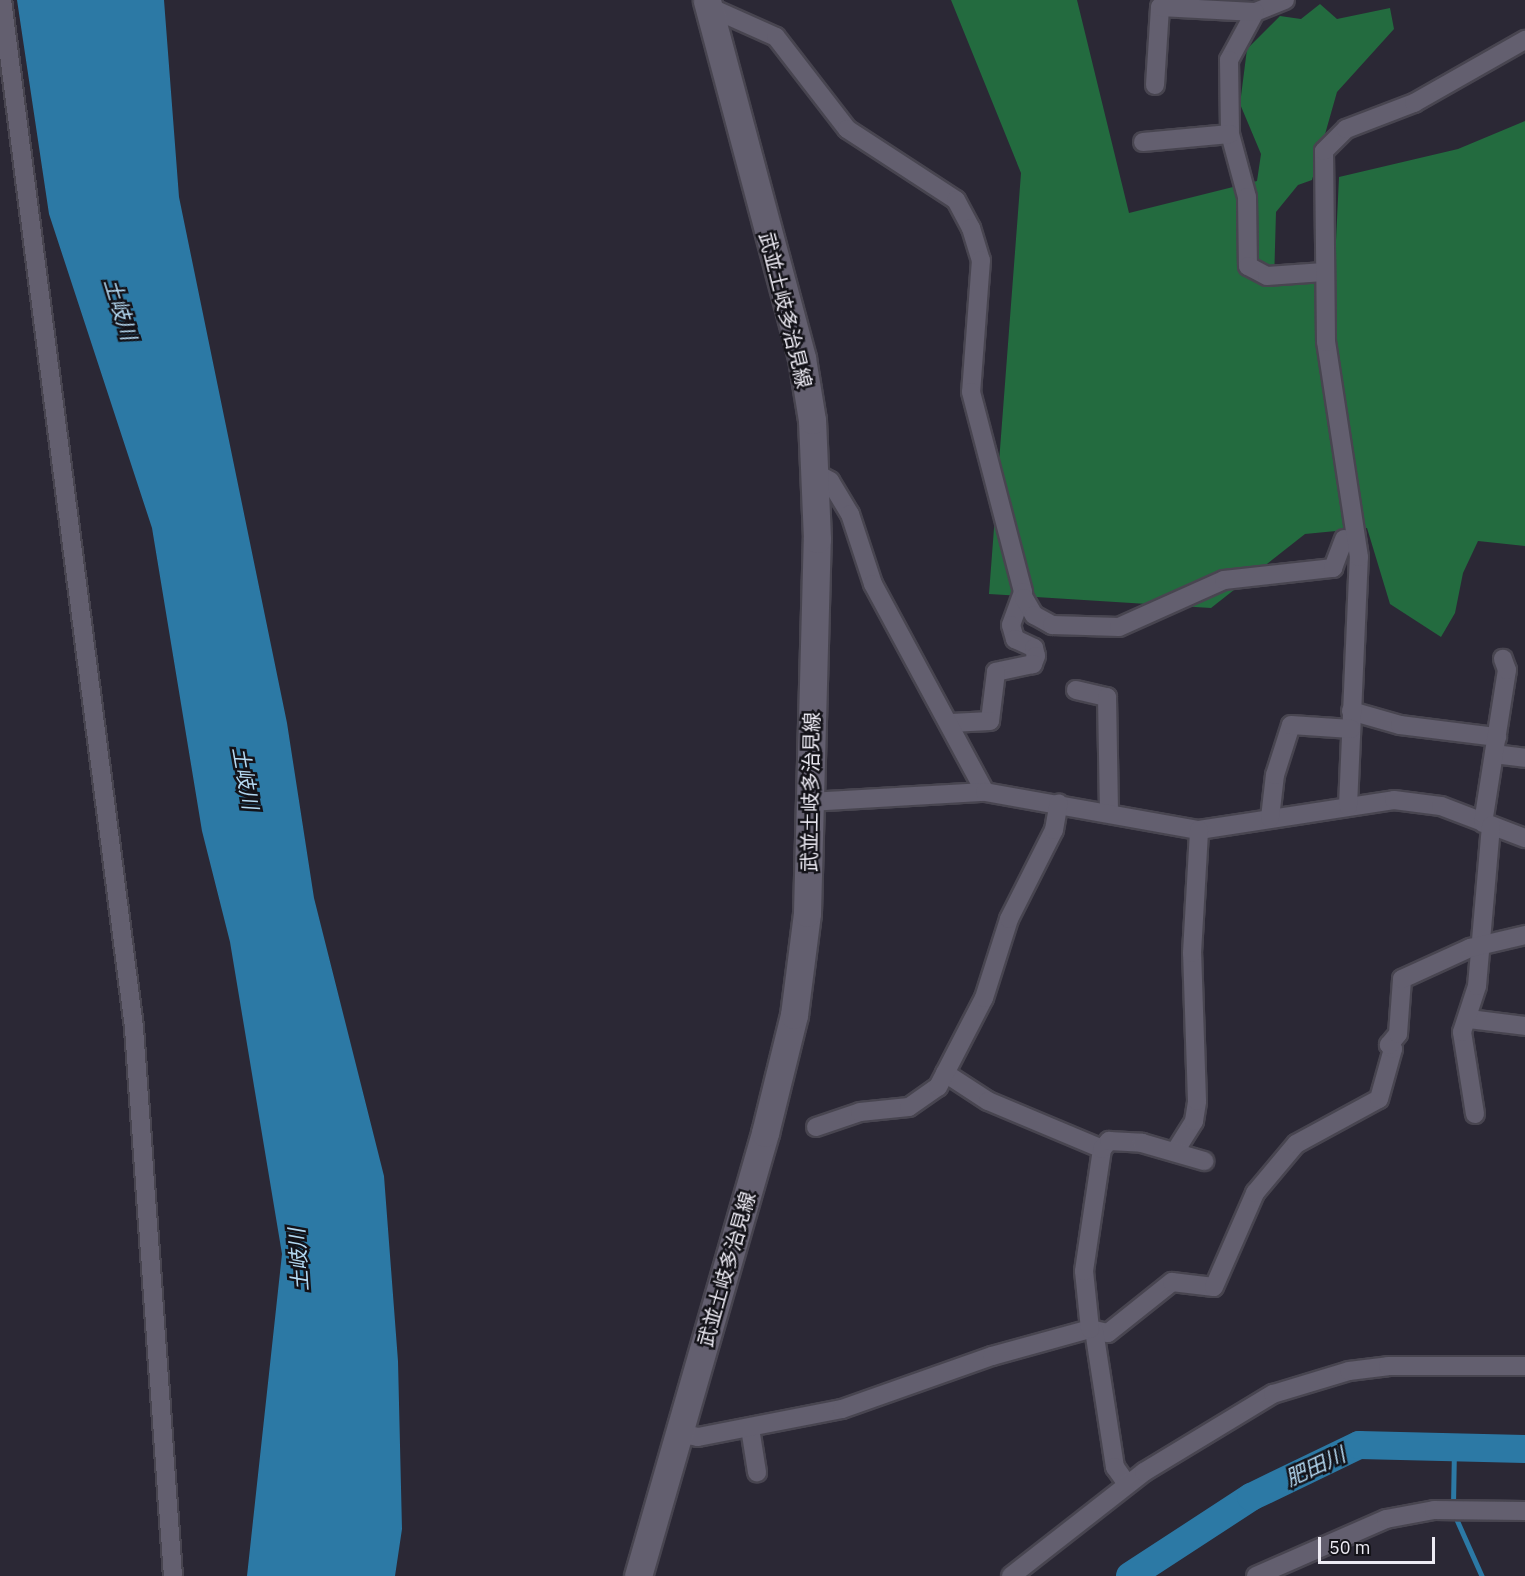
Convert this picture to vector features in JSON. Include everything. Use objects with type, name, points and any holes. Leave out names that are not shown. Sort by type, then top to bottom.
[{"type":"main road","name":"武並土岐多治見線","points":[[638,1576],[794,1015],[807,913],[817,474],[802,358],[708,4]]},
{"type":"street","points":[[2,0],[134,1028],[172,1576]]},
{"type":"street","points":[[1155,85],[1160,7],[1255,12],[1285,0]]},
{"type":"street","points":[[708,4],[776,37],[848,129],[956,200],[966,218],[981,260],[971,392],[1024,598],[1034,615],[1052,625],[1119,627],[1224,580],[1333,568],[1344,539]]},
{"type":"street","points":[[1255,12],[1229,60],[1230,134],[1247,197],[1248,266],[1267,276],[1324,272]]},
{"type":"street","points":[[1348,806],[1359,557],[1326,342],[1322,170],[1332,139],[1414,103],[1525,40]]},
{"type":"street","points":[[1143,142],[1230,134]]},
{"type":"street","points":[[817,474],[830,481],[850,514],[873,584],[951,723],[985,792]]},
{"type":"street","points":[[951,723],[990,721],[996,672],[1035,661],[1034,648],[1017,644],[1011,625],[1024,598]]},
{"type":"street","points":[[1475,1114],[1462,1032],[1469,1019],[1480,945],[1487,824],[1507,670],[1503,659]]},
{"type":"street","points":[[1076,690],[1107,697],[1109,812]]},
{"type":"street","points":[[1270,818],[1275,775],[1291,725],[1351,720],[1400,725],[1496,745],[1525,758]]},
{"type":"street","points":[[809,802],[985,792],[1059,803],[1199,830],[1394,800],[1441,806],[1525,838]]},
{"type":"street","points":[[816,1127],[860,1112],[909,1107],[930,1095],[945,1073],[984,998],[1009,919],[1053,830],[1059,803]]},
{"type":"street","points":[[1176,1150],[1194,1121],[1197,1101],[1192,953],[1199,830]]},
{"type":"street","points":[[678,1433],[698,1437],[842,1409],[992,1356],[1092,1329],[1108,1334],[1172,1282],[1214,1287],[1255,1193],[1296,1144],[1379,1099],[1393,1049],[1389,1045],[1398,1034],[1402,978],[1480,945],[1525,935]]},
{"type":"street","points":[[1469,1019],[1525,1026]]},
{"type":"street","points":[[945,1073],[988,1101],[1102,1149]]},
{"type":"street","points":[[1127,1484],[1115,1467],[1106,1377],[1092,1329],[1084,1271],[1102,1149],[1109,1141],[1176,1150],[1204,1161]]},
{"type":"street","points":[[1011,1576],[1127,1484],[1254,1405],[1306,1383],[1388,1366],[1525,1366]]},
{"type":"street","points":[[750,1428],[757,1472]]},
{"type":"street","points":[[1256,1576],[1386,1520],[1434,1510],[1525,1511]]},
{"type":"green space","points":[[951,0],[1077,0],[1129,213],[1257,181],[1261,154],[1240,104],[1247,49],[1280,16],[1301,19],[1320,4],[1337,19],[1390,8],[1394,29],[1337,92],[1312,180],[1298,185],[1276,212],[1274,283],[1334,283],[1339,177],[1458,149],[1525,121],[1525,546],[1478,541],[1463,573],[1455,613],[1441,637],[1390,604],[1367,528],[1305,534],[1211,608],[989,594],[1021,173]]},
{"type":"water","name":"土岐川","points":[[17,0],[164,0],[179,197],[287,723],[314,898],[384,1176],[398,1361],[402,1529],[395,1576],[247,1576],[282,1254],[230,942],[202,831],[152,528],[49,214]]},
{"type":"waterway","name":"肥田川","points":[[1130,1576],[1251,1497],[1359,1445],[1525,1449]]},
{"type":"waterway","points":[[1453,1505],[1454,1447]]},
{"type":"waterway","points":[[1454,1513],[1482,1576]]}]
